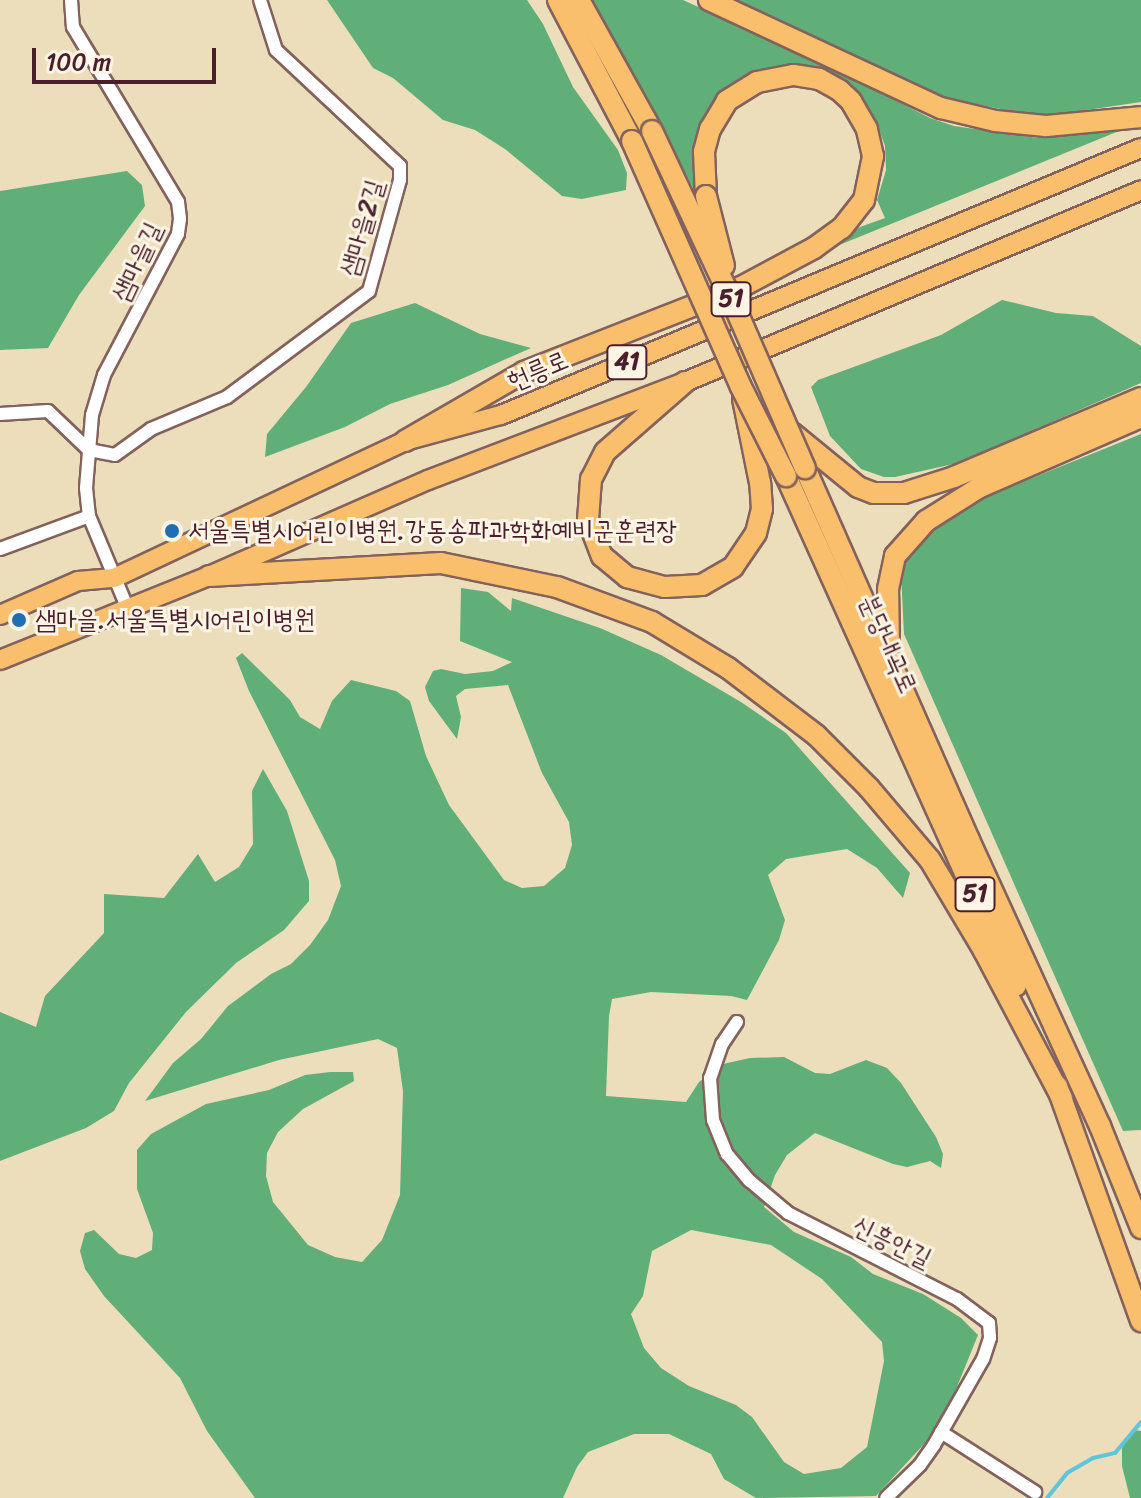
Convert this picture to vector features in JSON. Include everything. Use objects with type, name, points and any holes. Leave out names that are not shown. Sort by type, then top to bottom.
[{"type":"highway","name":"분당내곡로","points":[[558,0],[632,141],[741,387],[786,476],[913,764],[996,939],[1062,1098],[1141,1321]]},
{"type":"highway","name":"분당내곡로","points":[[579,0],[738,296],[792,433],[814,464],[890,656],[969,840],[1100,1126],[1141,1228]]},
{"type":"highway","points":[[709,0],[805,48],[941,108],[995,121],[1046,126],[1141,117]]},
{"type":"highway","points":[[405,441],[524,372],[738,296],[829,238],[851,218],[864,200],[873,165],[871,138],[855,107],[839,90],[811,77],[766,78],[734,95],[713,122],[704,152],[704,181],[738,296]]},
{"type":"highway","points":[[685,382],[605,452],[591,479],[588,520],[602,556],[627,577],[665,587],[702,585],[733,567],[756,533],[762,509],[760,483],[741,387]]},
{"type":"highway","points":[[814,464],[874,493],[904,493],[954,477],[1141,398]]},
{"type":"highway","points":[[890,656],[888,589],[895,556],[926,521],[980,487],[1141,417]]},
{"type":"highway","points":[[209,576],[441,563],[557,587],[652,622],[728,668],[816,735],[869,788],[930,860],[983,949],[1062,1098]]},
{"type":"main road","name":"헌릉로","points":[[0,615],[78,581],[114,578],[405,441],[501,415],[1141,148]]},
{"type":"main road","name":"41","points":[[0,660],[209,576],[428,480],[685,382],[1141,190]]},
{"type":"street","name":"샘마을길","points":[[71,0],[73,27],[178,202],[180,219],[178,234],[104,375],[92,415],[89,516],[127,607]]},
{"type":"street","name":"샘마을2길","points":[[89,450],[115,455],[151,429],[227,397],[369,291],[400,180],[400,166],[276,50],[260,0]]},
{"type":"street","points":[[0,414],[48,411],[89,450]]},
{"type":"street","points":[[0,531],[3,547],[89,516]]},
{"type":"street","name":"신흥안길","points":[[737,1022],[722,1044],[710,1078],[713,1120],[727,1154],[750,1181],[788,1213],[957,1299],[989,1323],[990,1338],[983,1359],[941,1432],[920,1465],[886,1498]]},
{"type":"street","points":[[941,1432],[1035,1492]]},
{"type":"green space","points":[[327,0],[527,0],[543,24],[573,87],[618,150],[627,173],[626,190],[582,199],[562,196],[505,149],[475,130],[443,120],[393,78],[373,68]]},
{"type":"green space","points":[[591,0],[683,0],[838,71],[930,118],[954,126],[1039,138],[1119,131],[832,248],[860,227],[885,218],[877,200],[886,170],[885,146],[876,121],[861,98],[790,67],[770,68],[740,79],[719,96],[698,134],[694,162],[700,202],[651,105]]},
{"type":"green space","points":[[729,0],[1141,0],[1141,102],[1053,115],[1015,112],[947,98]]},
{"type":"green space","points":[[127,171],[142,185],[145,206],[79,295],[48,348],[0,350],[0,191]]},
{"type":"green space","points":[[1002,300],[1056,313],[1093,316],[1141,346],[1141,383],[958,463],[895,477],[884,477],[861,469],[830,436],[811,387],[818,380],[941,335]]},
{"type":"green space","points":[[415,303],[480,334],[531,348],[448,385],[390,404],[345,427],[265,457],[267,434],[306,387],[351,323]]},
{"type":"green space","points":[[1141,434],[1141,1130],[1123,1131],[904,634],[901,574],[917,538],[968,504]]},
{"type":"green space","points":[[461,588],[488,592],[511,611],[512,598],[600,628],[661,655],[741,702],[786,733],[910,873],[903,898],[877,868],[847,849],[786,859],[768,875],[785,920],[779,940],[747,1000],[731,996],[651,992],[612,999],[609,1016],[606,1096],[686,1102],[699,1082],[723,1064],[750,1058],[784,1057],[815,1073],[830,1074],[866,1060],[887,1068],[901,1083],[936,1137],[943,1154],[941,1168],[930,1161],[907,1167],[893,1164],[815,1133],[787,1155],[775,1175],[764,1207],[794,1232],[851,1257],[873,1274],[923,1294],[961,1318],[978,1335],[952,1399],[925,1443],[876,1496],[756,1498],[724,1479],[711,1454],[669,1434],[634,1434],[588,1452],[577,1467],[563,1498],[255,1498],[207,1431],[180,1378],[104,1296],[85,1269],[80,1251],[85,1233],[94,1230],[119,1254],[136,1258],[152,1250],[153,1233],[137,1189],[137,1150],[151,1134],[206,1104],[269,1090],[305,1075],[330,1072],[353,1072],[354,1081],[303,1109],[278,1132],[267,1153],[266,1176],[273,1202],[308,1245],[335,1257],[362,1262],[382,1240],[400,1195],[403,1091],[397,1048],[378,1039],[279,1060],[145,1101],[173,1063],[201,1039],[228,1006],[271,974],[291,964],[310,945],[328,920],[341,886],[335,860],[249,691],[236,658],[242,653],[290,700],[300,717],[320,729],[332,701],[351,680],[396,691],[410,701],[426,756],[449,805],[504,880],[522,888],[544,886],[565,868],[572,845],[569,822],[542,773],[508,685],[465,689],[456,696],[461,717],[457,739],[429,701],[425,687],[433,671],[441,669],[465,674],[493,671],[512,662],[460,641]],"holes":[[[691,1230],[771,1245],[822,1279],[882,1342],[884,1361],[867,1447],[841,1468],[804,1474],[784,1462],[752,1417],[736,1405],[689,1386],[661,1368],[644,1348],[631,1314],[643,1296],[652,1251]]]},
{"type":"green space","points":[[263,769],[287,811],[309,881],[309,901],[284,930],[236,963],[186,1012],[129,1083],[114,1111],[86,1128],[0,1161],[0,1012],[36,1027],[45,996],[104,933],[104,894],[164,898],[198,854],[215,882],[239,867],[253,844],[252,791]]},
{"type":"green space","points":[[1134,1430],[1141,1431],[1141,1498],[1130,1498],[1122,1466],[1122,1448]]},
{"type":"waterway","points":[[1047,1498],[1067,1473],[1093,1458],[1115,1453],[1141,1422]]},
{"type":"place","name":"서울특별시어린이병원.강동송파과학화예비군훈련장","points":[[172,531]]},
{"type":"place","name":"샘마을.서울특별시어린이병원","points":[[19,620]]}]
